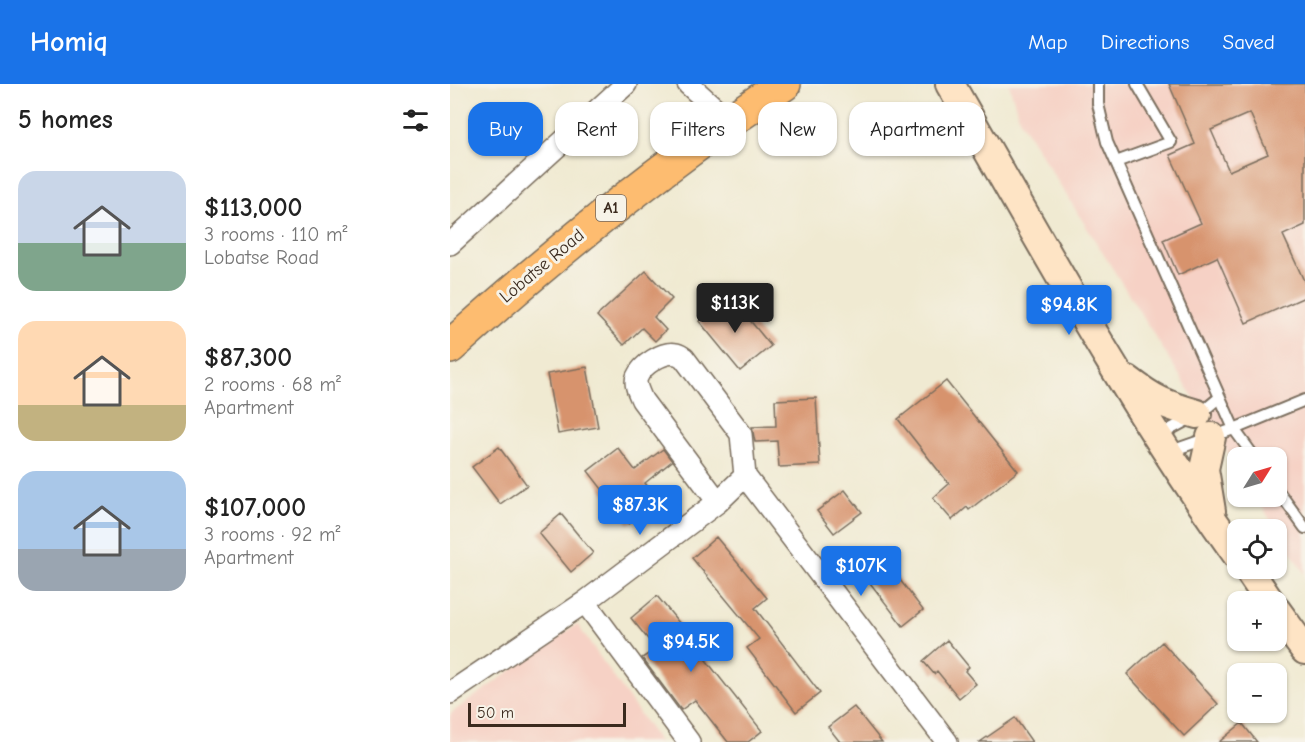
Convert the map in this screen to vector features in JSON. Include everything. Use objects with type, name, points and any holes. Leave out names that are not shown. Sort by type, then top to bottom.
[{"type":"highway","name":"Lobatse Road","points":[[746,110],[784,84]]},
{"type":"highway","name":"Lobatse Road","points":[[450,347],[522,282],[610,209],[682,156]]},
{"type":"street","points":[[450,244],[626,84]]},
{"type":"street","points":[[688,84],[708,102]]},
{"type":"street","points":[[950,84],[1119,374],[1227,541]]},
{"type":"street","points":[[718,502],[642,400],[637,387],[637,378],[645,366],[661,356],[675,354],[684,358],[741,434],[745,476],[947,742]]},
{"type":"street","points":[[1119,374],[1151,398],[1214,427],[1204,469],[1213,521]]},
{"type":"street","points":[[450,693],[585,602],[718,502],[745,476]]},
{"type":"street","points":[[585,602],[689,742]]},
{"type":"street","points":[[1287,625],[1305,650]]},
{"type":"lane","points":[[1098,84],[1098,104],[1102,124],[1116,162],[1220,397],[1214,427]]},
{"type":"lane","points":[[1116,162],[1171,142],[1137,84]]},
{"type":"lane","points":[[1214,427],[1220,397]]},
{"type":"lane","points":[[1163,444],[1305,400]]},
{"type":"lane","points":[[1163,444],[1214,427]]},
{"type":"lane","points":[[1214,427],[1240,447]]},
{"type":"lane","points":[[1287,503],[1305,528]]},
{"type":"shaded area","points":[[1009,84],[1305,84],[1305,574],[1287,546],[1287,519],[1270,519],[1262,507],[1287,507],[1287,447],[1227,447],[1227,451],[1020,121]]},
{"type":"shaded area","points":[[577,624],[659,742],[450,742],[450,714]]},
{"type":"building","points":[[1169,84],[1305,84],[1305,225],[1283,235],[1305,283],[1305,297],[1246,323],[1217,257],[1178,275],[1163,240],[1201,223],[1170,155],[1195,144]],"holes":[[[1250,113],[1268,154],[1229,171],[1211,130]]]},
{"type":"building","points":[[646,271],[672,299],[654,317],[666,330],[655,341],[642,328],[624,345],[597,316]]},
{"type":"building","points":[[730,296],[771,346],[740,371],[699,321]]},
{"type":"building","points":[[587,367],[598,427],[558,434],[547,374]]},
{"type":"building","points":[[946,381],[1018,471],[969,510],[967,507],[952,520],[933,498],[949,484],[898,419]]},
{"type":"building","points":[[816,398],[820,465],[779,467],[777,441],[755,442],[752,427],[776,426],[775,400]]},
{"type":"building","points":[[499,447],[527,485],[500,504],[472,467]]},
{"type":"building","points":[[618,448],[635,470],[663,449],[672,461],[645,483],[659,501],[629,524],[588,471]]},
{"type":"building","points":[[845,490],[862,512],[834,533],[817,511]]},
{"type":"building","points":[[561,514],[593,553],[571,572],[539,533]]},
{"type":"building","points":[[716,537],[767,598],[755,608],[820,693],[796,712],[747,648],[759,639],[692,558]]},
{"type":"building","points":[[887,563],[923,610],[903,626],[867,579]]},
{"type":"building","points":[[657,596],[708,658],[706,660],[762,731],[748,742],[728,742],[695,700],[681,710],[642,658],[656,649],[631,618]]},
{"type":"building","points":[[947,640],[969,667],[965,671],[976,684],[959,698],[937,671],[934,674],[923,661]]},
{"type":"building","points":[[1162,642],[1218,704],[1184,736],[1127,674]]},
{"type":"building","points":[[854,707],[882,742],[840,742],[828,727]]},
{"type":"building","points":[[1015,718],[1032,742],[980,742]]},
{"type":"building","points":[[1242,723],[1257,742],[1219,742]]}]
